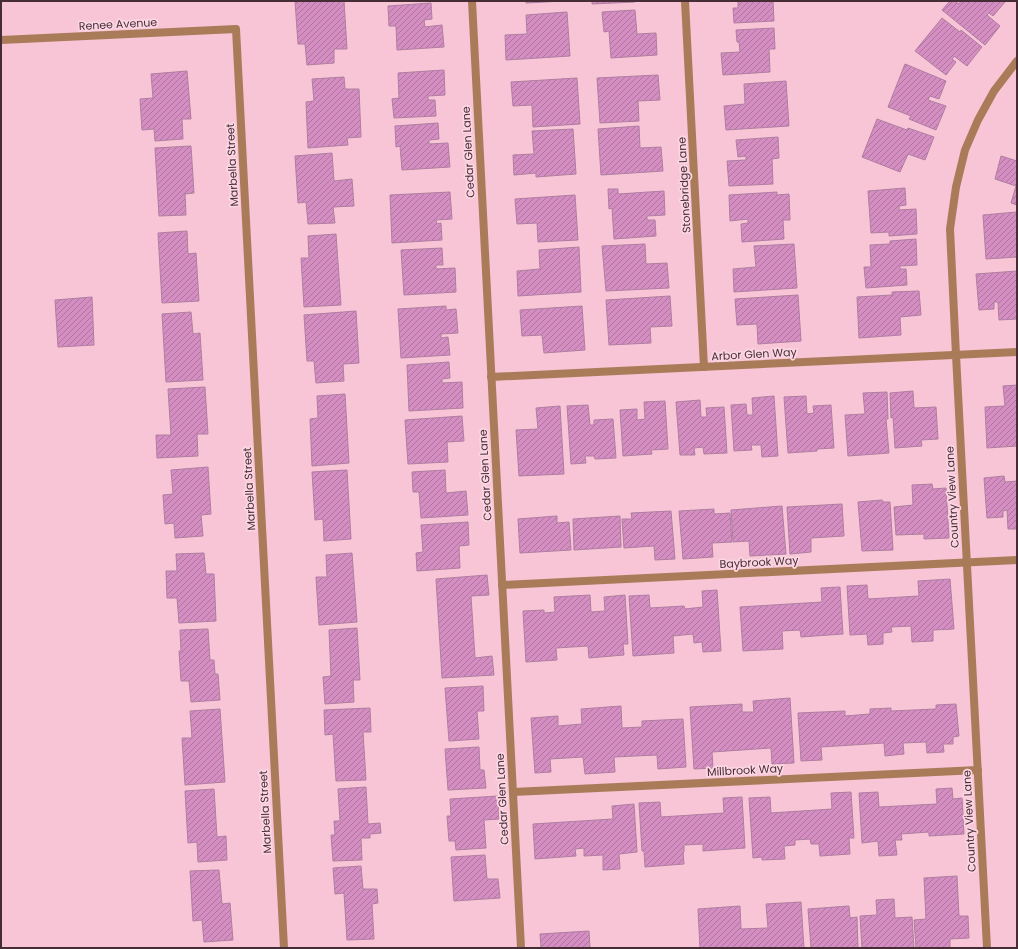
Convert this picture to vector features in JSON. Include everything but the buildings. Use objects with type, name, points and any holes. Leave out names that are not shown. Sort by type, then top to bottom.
[{"type":"street","name":"Cedar Glen Lane","points":[[472,1],[521,948]]},
{"type":"street","name":"Stonebridge Lane","points":[[685,1],[704,367]]},
{"type":"street","name":"Renee Avenue","points":[[1,40],[236,29]]},
{"type":"street","name":"Marbella Street","points":[[236,29],[284,948]]},
{"type":"street","name":"Country View Lane","points":[[987,948],[950,229],[956,187],[965,150],[978,120],[994,91],[1017,60]]},
{"type":"street","name":"Arbor Glen Way","points":[[491,377],[1017,352]]},
{"type":"street","name":"Baybrook Way","points":[[502,585],[1017,560]]},
{"type":"street","name":"Millbrook Way","points":[[513,792],[978,770]]}]
